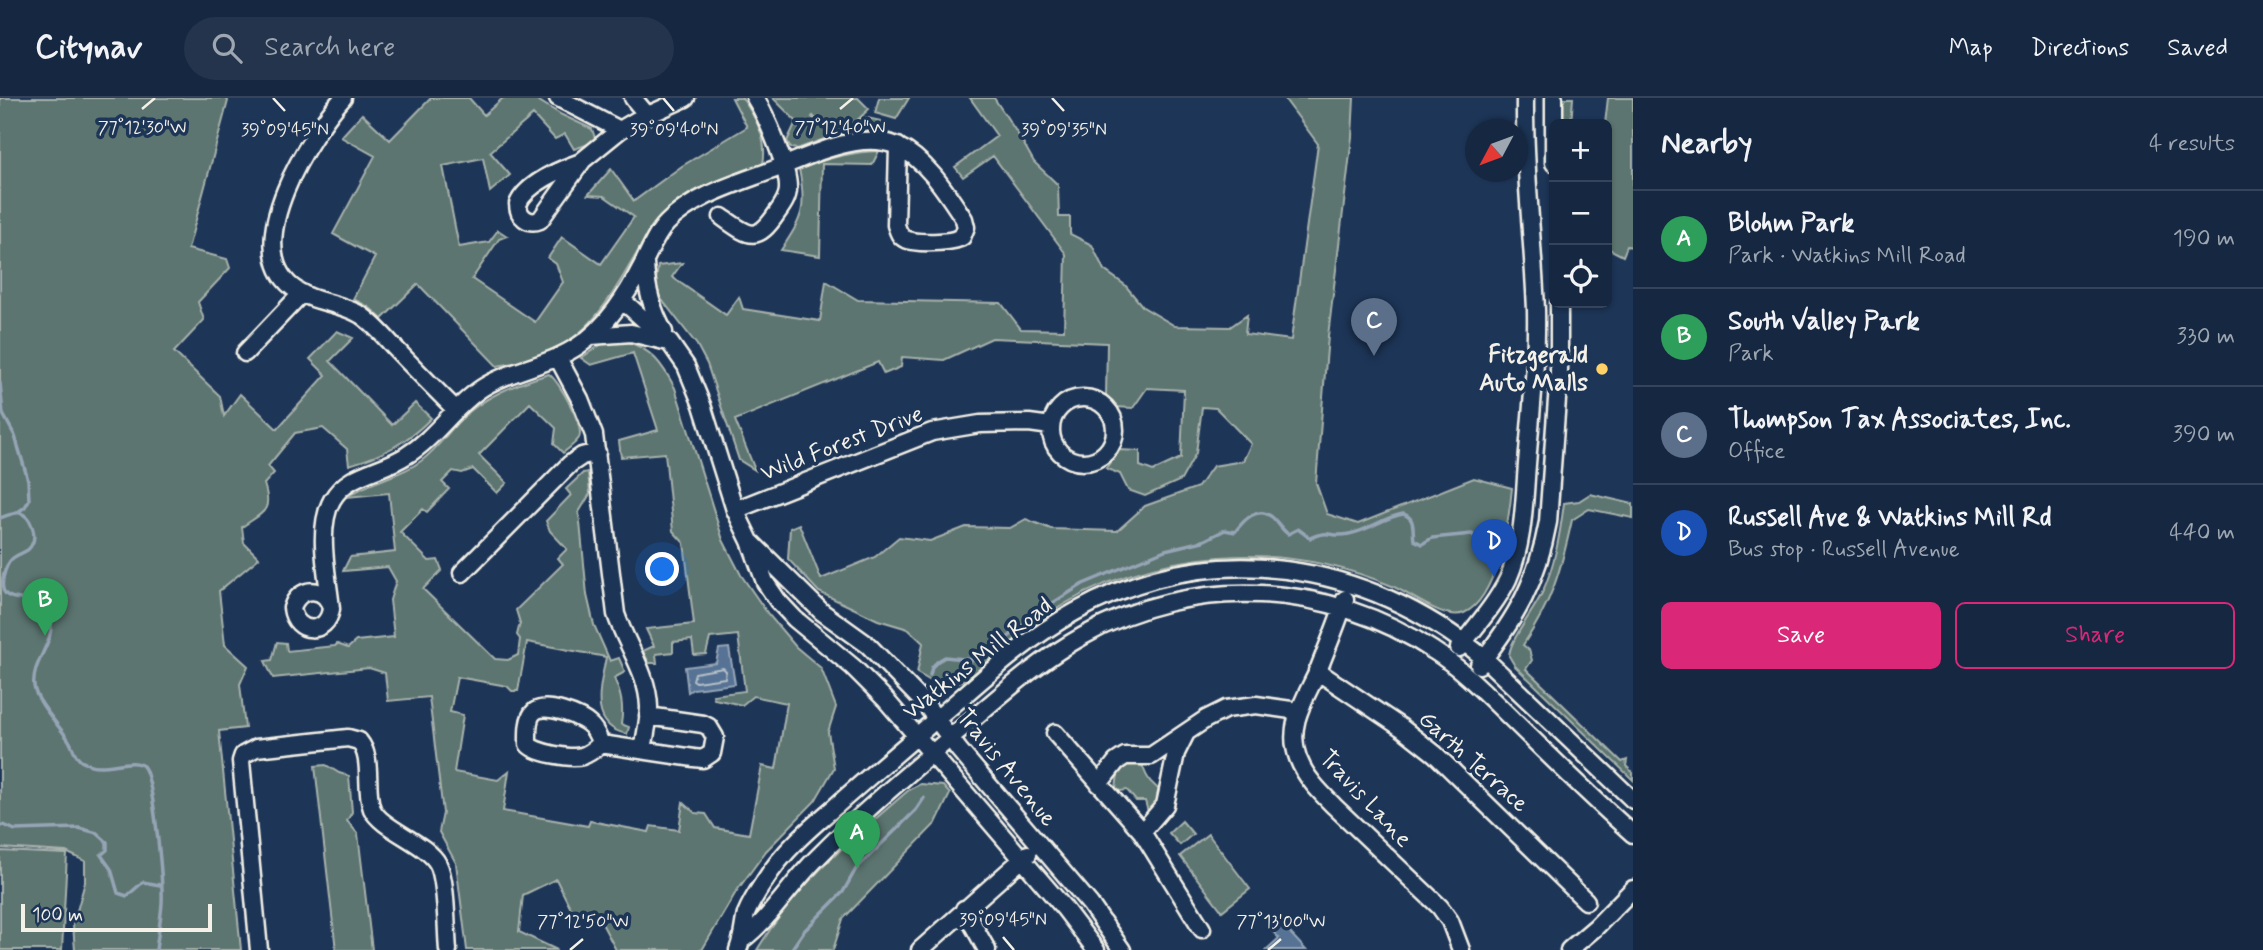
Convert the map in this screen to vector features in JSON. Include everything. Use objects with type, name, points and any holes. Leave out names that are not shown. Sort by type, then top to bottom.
[{"type":"street","points":[[343,98],[318,128],[296,165],[276,223],[273,245],[276,265],[285,279],[302,293],[361,316],[455,409]]},
{"type":"street","points":[[558,98],[620,131]]},
{"type":"street","points":[[633,98],[647,115]]},
{"type":"street","points":[[581,162],[620,131],[647,115],[686,98]]},
{"type":"street","points":[[722,217],[743,232],[755,235],[761,233],[788,193],[783,166],[767,120],[755,98]]},
{"type":"street","points":[[1449,661],[1494,603],[1508,577],[1522,525],[1535,366],[1536,313],[1525,98]]},
{"type":"street","points":[[1554,98],[1554,119]]},
{"type":"street","points":[[331,609],[324,526],[332,500],[343,485],[391,464],[419,447],[455,409],[498,379],[558,358],[598,331],[622,300],[654,241],[666,224],[682,210],[731,186],[826,150],[858,142],[887,143],[898,146],[910,154],[929,171],[966,226],[964,234],[958,239],[910,240],[900,235],[896,225],[898,146]]},
{"type":"street","points":[[645,260],[646,281],[652,305],[670,343]]},
{"type":"street","points":[[245,353],[302,293]]},
{"type":"street","name":"Travis Avenue","points":[[622,300],[678,352],[693,380],[735,510],[765,582],[778,601],[885,699],[1096,950]]},
{"type":"street","points":[[1469,677],[1522,605],[1535,576],[1545,539],[1556,426],[1559,308]]},
{"type":"street","points":[[591,336],[631,333],[670,343]]},
{"type":"street","points":[[558,358],[589,417],[597,452],[612,596],[622,632],[646,690],[648,716],[643,750]]},
{"type":"street","points":[[1080,398],[1091,398],[1109,410],[1114,419],[1115,441],[1101,458],[1081,463],[1062,455],[1055,447],[1051,426],[1061,407],[1080,398]]},
{"type":"street","name":"Wild Forest Drive","points":[[735,510],[932,432],[980,424],[1029,423],[1051,426]]},
{"type":"street","points":[[462,573],[570,464],[582,456],[597,452]]},
{"type":"street","name":"Travis Avenue","points":[[750,541],[822,612],[888,663],[926,705],[1090,904],[1122,950]]},
{"type":"street","name":"Watkins Mill Road","points":[[740,945],[747,914],[764,880],[782,858],[814,825],[1001,664],[1041,633],[1075,612],[1127,587],[1177,573],[1230,567],[1294,570],[1350,583],[1403,604],[1464,642],[1484,658],[1633,800]]},
{"type":"street","name":"Travis Lane","points":[[1350,583],[1343,607],[1298,711],[1294,729],[1298,760],[1306,774],[1334,806],[1440,907],[1450,921],[1461,950]]},
{"type":"street","name":"Watkins Mill Road","points":[[740,945],[759,927],[815,860],[951,738],[1025,676],[1062,648],[1104,625],[1141,610],[1182,599],[1238,593],[1293,596],[1343,607],[1385,623],[1417,640],[1469,677],[1633,834]]},
{"type":"street","name":"Garth Terrace","points":[[1317,671],[1427,747],[1586,901]]},
{"type":"street","points":[[1099,784],[1116,762],[1125,756],[1151,756],[1217,713],[1240,706],[1256,705],[1298,711]]},
{"type":"street","points":[[601,744],[703,759],[712,753],[715,744],[713,732],[703,724],[648,716]]},
{"type":"street","points":[[1142,832],[1165,805],[1176,750],[1189,731]]},
{"type":"street","points":[[1055,733],[1142,832],[1202,929]]},
{"type":"street","points":[[259,950],[240,769],[243,755],[256,747],[348,738],[359,741],[366,752],[370,799],[375,814],[437,862],[442,878],[448,950]]},
{"type":"street","points":[[920,950],[1039,844]]},
{"type":"street","points":[[1569,950],[1633,889]]},
{"type":"street","points":[[964,909],[987,950]]},
{"type":"green space","points":[[0,98],[226,98],[228,101],[188,249],[227,259],[230,268],[198,302],[204,320],[174,352],[220,396],[224,416],[240,394],[277,429],[326,375],[310,359],[337,331],[353,338],[330,361],[392,425],[415,403],[431,418],[413,435],[393,448],[349,465],[347,449],[323,428],[295,433],[268,466],[274,473],[264,484],[267,506],[261,514],[242,527],[244,543],[259,558],[219,591],[225,645],[248,666],[240,684],[245,728],[219,731],[241,950],[75,950],[73,925],[85,882],[85,861],[66,852],[0,848]]},
{"type":"green space","points":[[431,98],[469,98],[484,115],[503,98],[534,98],[592,129],[595,138],[589,144],[574,149],[565,134],[555,139],[533,115],[490,152],[510,175],[490,192],[483,158],[443,166],[459,247],[489,242],[498,230],[507,236],[499,239],[472,279],[535,322],[563,282],[556,264],[548,258],[562,237],[601,264],[634,217],[604,196],[588,195],[611,169],[634,201],[682,166],[747,127],[732,98],[742,98],[756,121],[764,146],[763,164],[685,196],[663,214],[649,231],[605,304],[578,334],[544,354],[497,366],[418,284],[382,319],[369,307],[353,299],[375,257],[333,234],[375,156],[341,137],[362,114],[390,140]]},
{"type":"green space","points":[[773,98],[858,98],[869,109],[850,127],[842,123],[836,127],[821,124],[812,117],[821,126],[836,129],[842,125],[846,129],[851,129],[863,117],[881,121],[882,130],[841,133],[797,149],[791,148],[787,141],[795,124],[800,129],[802,127]]},
{"type":"green space","points":[[879,98],[909,98],[896,119],[875,113]]},
{"type":"green space","points":[[970,98],[994,98],[1034,162],[1058,185],[1059,217],[1070,217],[1070,234],[1092,245],[1104,270],[1125,285],[1143,307],[1175,326],[1230,327],[1247,315],[1245,334],[1291,340],[1318,144],[1284,98],[1354,98],[1352,137],[1328,336],[1316,483],[1327,514],[1358,524],[1474,478],[1512,488],[1504,538],[1493,576],[1475,605],[1464,613],[1447,613],[1371,578],[1308,561],[1242,556],[1197,559],[1129,575],[1086,593],[1046,616],[967,679],[936,684],[917,673],[923,643],[908,629],[878,620],[819,592],[788,559],[790,528],[799,524],[821,579],[875,557],[899,537],[930,541],[966,527],[1010,528],[1026,519],[1051,529],[1117,531],[1145,506],[1198,487],[1213,466],[1243,461],[1251,444],[1216,408],[1202,407],[1196,453],[1181,480],[1145,496],[1128,490],[1120,474],[1106,468],[1119,450],[1140,451],[1140,466],[1153,471],[1181,458],[1184,390],[1147,388],[1133,408],[1115,407],[1106,397],[1107,343],[992,338],[944,360],[902,357],[901,367],[884,374],[878,362],[735,420],[755,470],[739,460],[707,364],[697,345],[659,296],[656,280],[658,266],[682,263],[672,277],[726,315],[739,297],[743,309],[820,321],[826,281],[858,300],[1001,303],[1021,329],[1064,330],[1066,254],[993,156],[963,177],[955,167],[997,136]]},
{"type":"green space","points":[[1560,98],[1573,98],[1571,119],[1560,119]]},
{"type":"green space","points":[[1608,98],[1633,98],[1633,247],[1627,246],[1623,256],[1612,250],[1612,119],[1606,119]]},
{"type":"green space","points":[[879,151],[872,165],[822,164],[820,256],[781,250],[794,229],[803,203],[799,169],[838,156]]},
{"type":"green space","points":[[625,341],[642,348],[655,358],[675,388],[723,540],[741,575],[768,614],[796,647],[821,668],[836,707],[828,732],[834,768],[815,801],[766,851],[736,892],[702,950],[616,950],[597,914],[561,914],[571,909],[556,879],[523,895],[519,932],[557,950],[467,950],[456,863],[439,832],[443,813],[429,697],[388,701],[385,673],[369,668],[273,678],[265,661],[272,660],[277,642],[286,643],[287,651],[337,644],[348,648],[356,641],[394,637],[390,600],[396,581],[388,567],[343,571],[350,557],[395,552],[389,493],[347,497],[421,461],[458,422],[489,398],[549,374],[575,415],[580,432],[576,442],[563,453],[554,444],[556,428],[530,403],[479,455],[507,483],[497,493],[473,469],[462,473],[453,471],[442,482],[449,489],[427,512],[423,509],[400,532],[429,561],[438,560],[442,570],[423,589],[495,659],[508,660],[518,655],[520,639],[517,635],[520,623],[516,610],[563,564],[558,558],[567,549],[550,531],[546,521],[571,495],[566,489],[583,473],[588,472],[590,494],[579,512],[587,595],[594,625],[610,661],[619,658],[625,672],[614,678],[621,700],[621,724],[629,727],[627,734],[614,730],[601,714],[600,692],[606,657],[527,642],[518,691],[512,691],[507,686],[457,677],[450,712],[463,715],[454,772],[498,780],[509,771],[503,811],[588,826],[590,821],[649,832],[651,826],[679,830],[683,802],[695,813],[706,814],[715,828],[749,834],[762,766],[776,769],[787,703],[753,696],[742,705],[714,699],[713,695],[745,691],[738,635],[710,638],[706,654],[694,655],[692,640],[673,642],[673,652],[656,654],[657,663],[649,663],[643,651],[654,646],[646,629],[694,624],[684,543],[673,531],[665,453],[621,457],[619,441],[658,430],[633,353],[591,365],[581,358],[602,344]]},
{"type":"green space","points":[[1590,494],[1633,504],[1633,518],[1589,509],[1572,520],[1554,585],[1523,645],[1529,650],[1532,660],[1526,669],[1622,762],[1627,760],[1626,766],[1633,773],[1633,780],[1515,666],[1509,656],[1513,642],[1547,582],[1564,503],[1579,501]]},
{"type":"green space","points":[[1129,762],[1140,762],[1150,781],[1161,793],[1162,796],[1151,812],[1148,812],[1145,801],[1136,801],[1127,790],[1120,791],[1116,788],[1118,774]]},
{"type":"green space","points":[[326,765],[349,776],[352,812],[347,821],[358,834],[372,950],[336,950],[315,766]]},
{"type":"green space","points":[[920,784],[943,786],[950,794],[936,823],[843,919],[833,950],[757,950],[790,904],[827,863],[910,789]]},
{"type":"green space","points":[[1182,821],[1193,834],[1180,845],[1169,833]]},
{"type":"green space","points":[[1208,834],[1250,889],[1222,911],[1180,856]]},
{"type":"green space","points":[[0,851],[67,854],[62,950],[0,950]]},
{"type":"water","points":[[729,648],[735,684],[693,689],[688,692],[685,667],[716,663],[719,649]]},
{"type":"water","points":[[1278,920],[1306,950],[1266,950],[1279,938],[1269,928]]},
{"type":"waterway","points":[[0,383],[3,414],[15,436],[28,480],[29,500],[18,512]]},
{"type":"waterway","points":[[0,518],[20,513],[30,522],[33,531],[31,547],[12,558],[7,566],[3,589],[12,597],[35,602],[48,611],[51,629],[36,669],[35,692],[81,761],[97,766],[139,764],[147,775],[157,832],[162,892],[156,950]]},
{"type":"waterway","points":[[930,675],[932,667],[945,657],[973,660],[988,654],[1037,613],[1083,584],[1165,550],[1203,541],[1225,530],[1235,532],[1246,519],[1256,514],[1272,517],[1288,534],[1298,529],[1310,538],[1322,534],[1343,535],[1356,532],[1403,514],[1412,521],[1414,540],[1422,544],[1432,538],[1472,534],[1481,551],[1488,554]]},
{"type":"waterway","points":[[791,950],[804,931],[843,892],[856,869],[916,810],[924,798]]},
{"type":"waterway","points":[[0,826],[15,830],[79,828],[97,833],[107,842],[107,850],[101,855],[111,869],[118,893],[127,896],[143,882],[160,885]]},
{"type":"place","name":"Thompson Tax Associates, Inc.","points":[[1374,356]]},
{"type":"place","name":"Fitzgerald Auto Malls","points":[[1602,369]]},
{"type":"place","name":"Russell Ave & Watkins Mill Rd","points":[[1494,577]]},
{"type":"place","name":"South Valley Park","points":[[45,636]]},
{"type":"place","name":"Blohm Park","points":[[857,868]]}]
